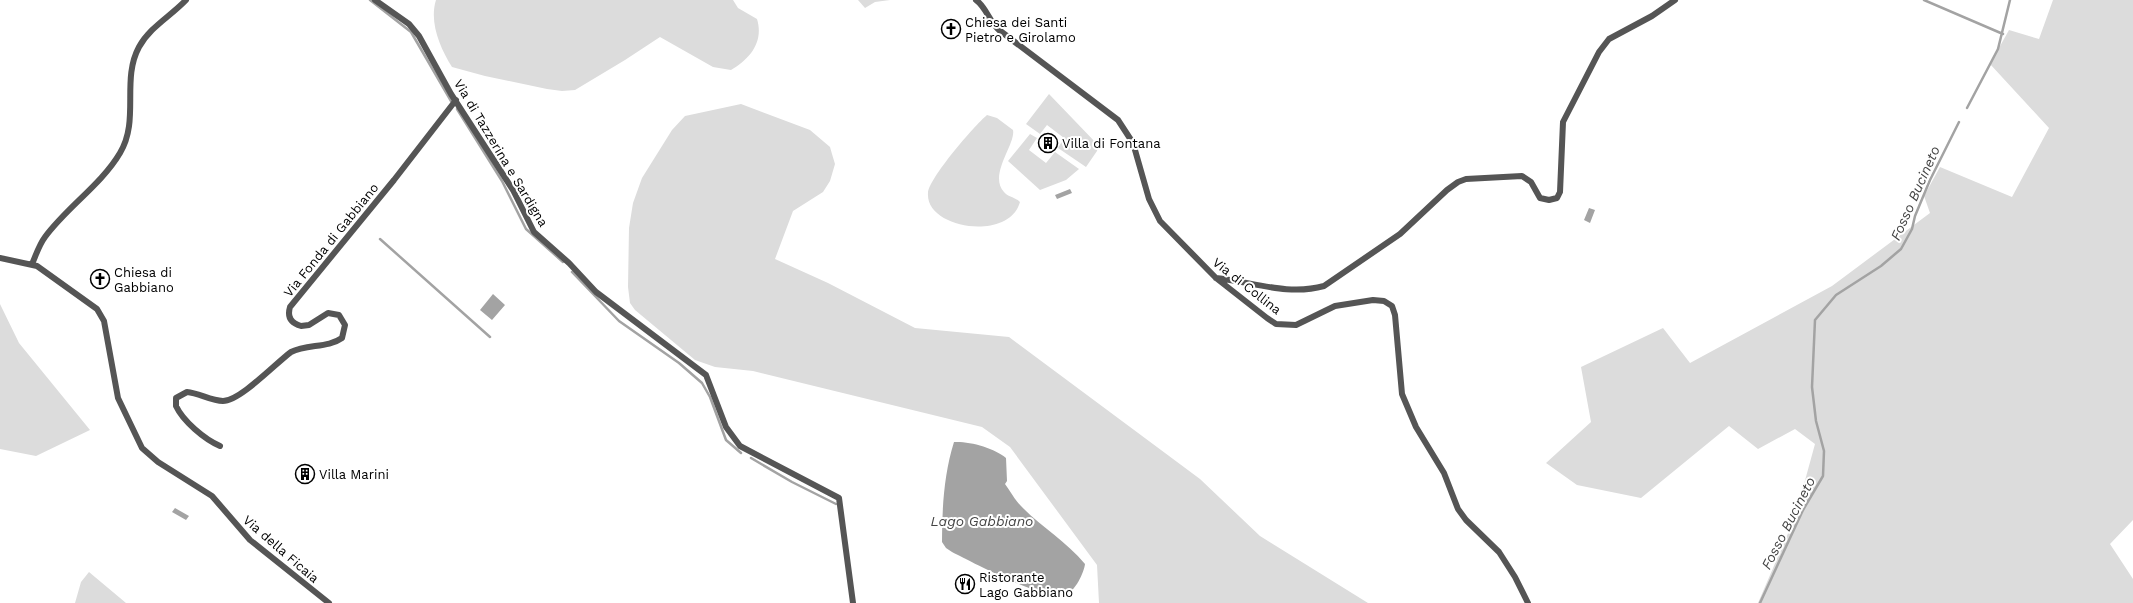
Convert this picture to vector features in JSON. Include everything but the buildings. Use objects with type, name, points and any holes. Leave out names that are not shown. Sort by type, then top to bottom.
[{"type":"street","points":[[32,264],[45,236],[103,175],[120,153],[129,130],[132,69],[139,48],[155,27],[186,0]]},
{"type":"street","name":"Via di Tazzerina e Sardigna","points":[[375,0],[409,24],[419,36],[456,100],[513,190],[534,232],[569,263],[596,292],[706,375],[726,427],[734,440],[746,450],[839,498],[853,603]]},
{"type":"street","name":"Via di Collina","points":[[976,0],[982,5],[992,23],[999,30],[1118,120],[1133,143],[1149,199],[1157,218],[1216,278],[1266,318],[1282,325],[1302,323],[1330,308],[1363,300],[1384,301],[1392,306],[1395,315],[1402,394],[1416,427],[1444,473],[1458,509],[1466,520],[1502,556],[1515,577],[1528,603]]},
{"type":"street","points":[[1216,278],[1245,281],[1288,290],[1310,290],[1324,286],[1400,234],[1447,190],[1466,178],[1522,176],[1530,182],[1540,198],[1549,200],[1556,198],[1560,192],[1563,122],[1599,52],[1609,39],[1652,16],[1675,0]]},
{"type":"street","name":"Via Fonda di Gabbiano","points":[[220,446],[208,439],[183,416],[176,406],[176,398],[180,394],[187,392],[216,400],[229,400],[242,393],[291,352],[300,348],[332,342],[342,338],[346,325],[339,315],[328,313],[309,325],[301,326],[289,317],[290,307],[384,192],[456,100]]},
{"type":"street","name":"Via della Ficaia","points":[[0,258],[32,264],[93,306],[102,316],[118,398],[137,438],[148,455],[212,496],[250,540],[329,603]]},
{"type":"shaded area","points":[[436,0],[733,0],[738,8],[757,19],[759,35],[754,49],[744,61],[731,70],[713,67],[660,37],[575,90],[562,91],[485,76],[452,67],[443,52],[437,35],[434,17]]},
{"type":"shaded area","points":[[858,0],[890,0],[875,2],[865,8]]},
{"type":"shaded area","points":[[2053,0],[2133,0],[2133,520],[2110,544],[2133,579],[2133,603],[1758,603],[1795,517],[1815,444],[1795,429],[1758,449],[1729,426],[1641,498],[1577,485],[1546,463],[1591,422],[1581,367],[1663,328],[1690,363],[1832,286],[1930,213],[1924,196],[1940,167],[2012,197],[2049,128],[1990,64],[2009,30],[2039,39]]},
{"type":"shaded area","points":[[1049,94],[1098,145],[1097,151],[1086,167],[1058,148],[1064,138],[1047,125],[1040,134],[1026,124]]},
{"type":"shaded area","points":[[741,104],[810,130],[830,147],[835,164],[830,181],[823,192],[793,211],[775,259],[828,283],[915,328],[1009,337],[1200,479],[1260,536],[1368,603],[1099,603],[1097,565],[1010,447],[982,427],[753,371],[715,367],[695,360],[635,310],[630,303],[628,287],[629,228],[633,203],[642,178],[672,130],[685,116]]},
{"type":"shaded area","points":[[987,115],[997,118],[1013,130],[1011,143],[999,177],[1000,185],[1004,192],[1020,202],[1013,215],[1001,223],[985,226],[969,226],[953,222],[940,215],[931,205],[928,193],[936,176],[953,152]]},
{"type":"shaded area","points":[[1030,134],[1037,138],[1029,150],[1046,163],[1055,152],[1079,169],[1066,180],[1040,190],[1008,161]]},
{"type":"shaded area","points":[[0,304],[19,343],[90,430],[36,456],[0,449]]},
{"type":"shaded area","points":[[89,572],[126,603],[75,603],[81,582]]},
{"type":"water","points":[[1070,189],[1072,193],[1057,199],[1055,195]]},
{"type":"water","points":[[1589,208],[1595,210],[1590,223],[1584,220]]},
{"type":"water","points":[[493,294],[505,305],[492,320],[480,310]]},
{"type":"water","name":"Lago Gabbiano","points":[[954,442],[967,443],[989,448],[1006,458],[1007,481],[1005,484],[1017,501],[1029,514],[1070,548],[1085,564],[1083,572],[1073,590],[1066,595],[1057,596],[1028,588],[992,572],[946,548],[942,542],[942,517],[948,466]]},
{"type":"water","points":[[175,508],[189,516],[186,520],[172,512]]},
{"type":"waterway","points":[[370,0],[411,32],[451,101]]},
{"type":"waterway","points":[[1924,0],[2003,34]]},
{"type":"waterway","name":"Fosso Bucineto","points":[[1967,108],[1998,49],[2010,0]]},
{"type":"waterway","points":[[457,109],[502,181],[526,229],[563,262]]},
{"type":"waterway","name":"Fosso Bucineto","points":[[1760,603],[1803,510],[1823,476],[1824,451],[1816,421],[1812,387],[1815,320],[1836,295],[1881,266],[1901,249],[1912,229],[1915,216],[1930,180],[1959,122]]},
{"type":"waterway","points":[[380,239],[490,337]]},
{"type":"waterway","points":[[572,272],[619,321],[679,363],[702,383],[710,397],[726,440],[741,453]]},
{"type":"waterway","points":[[751,458],[792,482],[836,504]]},
{"type":"place","name":"Chiesa dei Santi Pietro e Girolamo","points":[[951,29]]},
{"type":"place","name":"Villa di Fontana","points":[[1048,143]]},
{"type":"place","name":"Chiesa di Gabbiano","points":[[100,279]]},
{"type":"place","name":"Villa Marini","points":[[305,474]]},
{"type":"place","name":"Ristorante Lago Gabbiano","points":[[965,584]]}]
